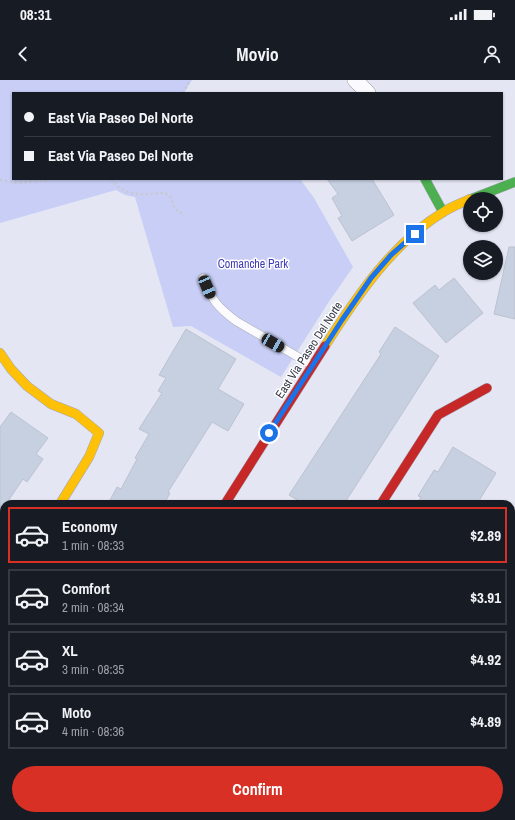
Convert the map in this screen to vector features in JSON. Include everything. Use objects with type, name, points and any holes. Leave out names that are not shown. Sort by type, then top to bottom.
[{"type":"street","points":[[355,80],[367,92]]},
{"type":"street","points":[[426,180],[443,212]]},
{"type":"street","name":"East Via Paseo Del Norte","points":[[489,192],[515,182]]},
{"type":"street","name":"East Via Paseo Del Norte","points":[[228,500],[342,320],[371,278],[391,255],[443,212],[463,202]]},
{"type":"street","points":[[0,354],[11,369],[27,386],[51,404],[76,414],[99,433],[89,457],[62,500]]},
{"type":"street","points":[[384,500],[438,415],[487,388]]},
{"type":"lane","points":[[203,278],[217,306],[226,314],[313,366]]},
{"type":"path","points":[[184,92],[190,80]]},
{"type":"path","points":[[0,180],[18,183],[51,180]]},
{"type":"path","points":[[112,180],[120,189],[128,193],[165,193],[170,196],[175,210],[184,215]]},
{"type":"green space","name":"Comanche Park","points":[[0,80],[192,80],[185,92],[12,92],[12,180],[301,180],[314,198],[353,267],[328,303],[281,377],[191,326],[173,327],[135,197],[125,195],[116,190],[0,223]]},
{"type":"building","points":[[328,180],[373,180],[394,215],[352,241],[338,218],[342,216],[332,198],[338,194]]},
{"type":"building","points":[[509,247],[515,247],[515,319],[494,314],[502,280],[503,280]]},
{"type":"building","points":[[454,278],[483,313],[446,343],[413,303],[435,285],[439,290]]},
{"type":"building","points":[[395,327],[439,356],[347,500],[297,500],[289,495],[381,354],[379,352]]},
{"type":"building","points":[[186,329],[236,359],[218,389],[244,404],[228,431],[212,422],[168,492],[170,493],[166,500],[110,500],[117,487],[121,489],[137,459],[135,458],[149,434],[139,429],[162,393],[158,391],[166,378],[159,375]]},
{"type":"building","points":[[11,412],[48,438],[36,454],[43,459],[27,482],[23,479],[9,500],[0,500],[0,427]]},
{"type":"building","points":[[453,447],[496,473],[479,500],[419,500],[421,497],[418,496],[434,470],[438,472]]},
{"type":"traffic: fast","points":[[426,180],[443,212]]},
{"type":"traffic: fast","points":[[489,192],[515,182]]},
{"type":"traffic: slow","points":[[325,346],[363,289],[393,254],[426,224],[448,209],[463,202]]},
{"type":"traffic: slow","points":[[0,353],[11,369],[27,386],[51,404],[76,414],[99,433],[89,457],[62,500]]},
{"type":"traffic: jam","points":[[228,500],[325,346]]},
{"type":"traffic: jam","points":[[384,500],[438,415],[487,388]]},
{"type":"route","points":[[269,433],[371,278],[391,255],[415,234]]}]
